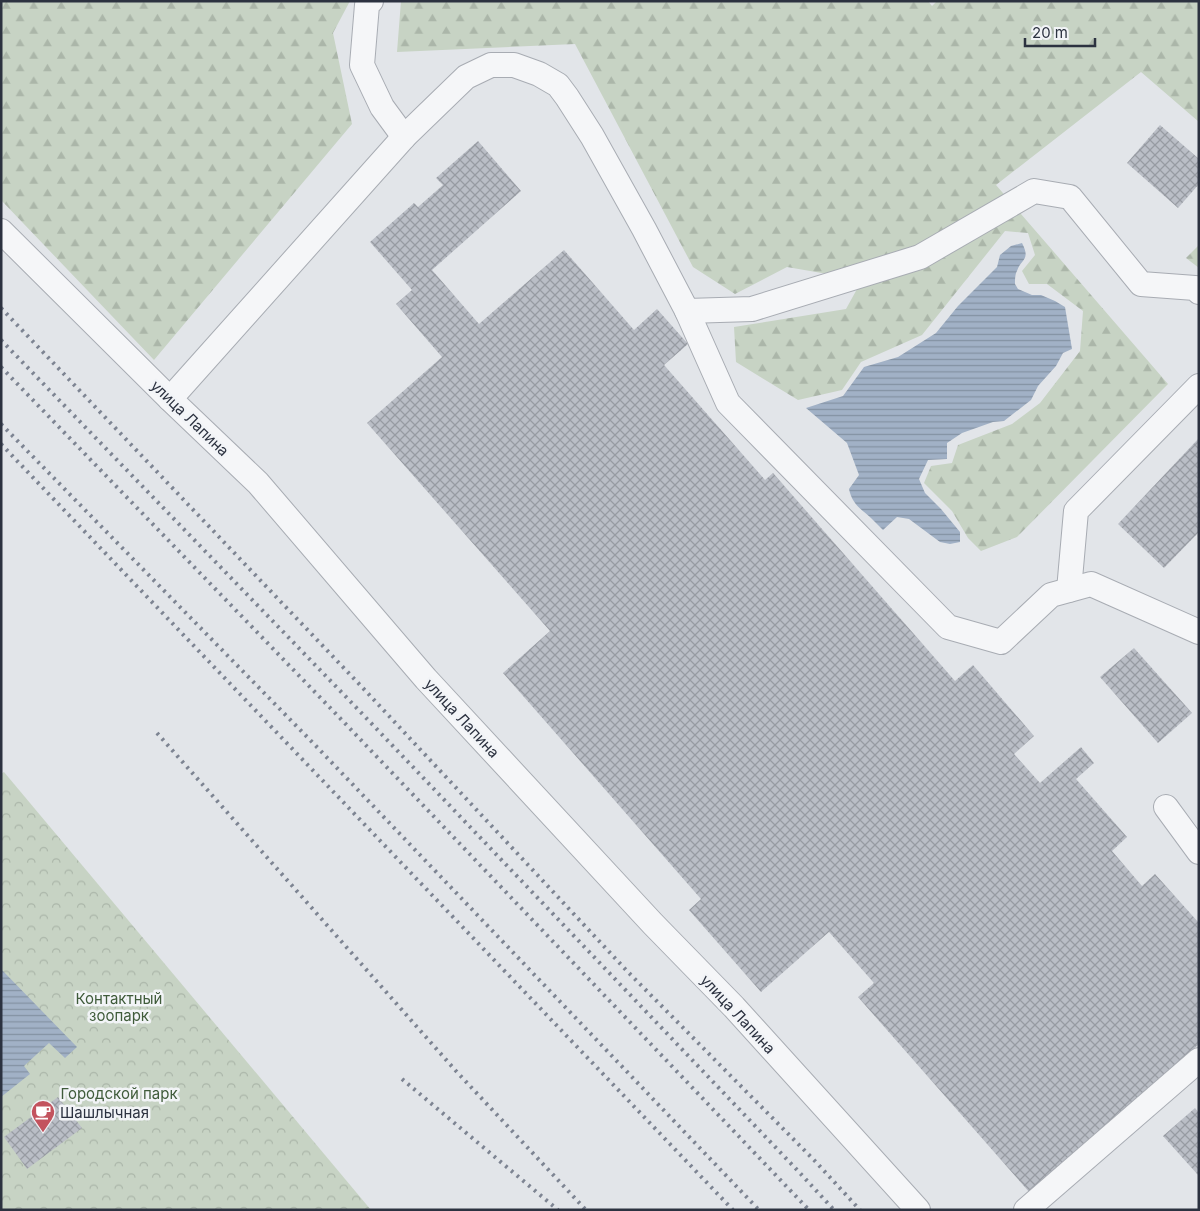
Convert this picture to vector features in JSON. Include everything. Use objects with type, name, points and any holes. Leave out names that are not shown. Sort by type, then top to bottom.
[{"type":"street","points":[[370,1],[367,5],[362,65],[382,107],[404,137]]},
{"type":"street","points":[[170,399],[404,137],[466,76],[492,65],[514,65],[539,74],[558,85],[592,136],[687,310],[728,403],[948,627],[1001,642],[1051,595],[1091,584],[1199,632]]},
{"type":"street","points":[[687,310],[752,309],[920,256],[1034,191],[1070,197],[1141,284],[1195,288],[1199,292]]},
{"type":"street","name":"улица Лапина","points":[[1,231],[170,399],[258,483],[426,678],[653,924],[734,1008],[918,1210]]},
{"type":"street","points":[[1069,590],[1076,511],[1199,386]]},
{"type":"street","points":[[1166,807],[1199,852]]},
{"type":"street","points":[[1026,1210],[1199,1060]]},
{"type":"green space","points":[[1,1],[350,1],[333,33],[352,124],[154,360],[1,200]]},
{"type":"green space","points":[[401,1],[928,1],[932,6],[937,1],[1199,1],[1199,122],[1141,72],[996,185],[1168,384],[1017,537],[981,551],[968,538],[952,511],[924,483],[931,466],[952,463],[958,445],[1012,424],[1040,403],[1080,351],[1083,311],[1047,284],[1029,284],[1022,271],[1035,255],[1028,233],[1005,231],[922,335],[861,362],[842,390],[798,400],[736,362],[734,327],[846,309],[862,280],[787,267],[735,294],[693,267],[575,44],[397,52]]},
{"type":"green space","points":[[1199,245],[1199,268],[1186,258]]},
{"type":"green space","name":"Городской парк","points":[[4,772],[371,1210],[1,1210],[1,774]]},
{"type":"water","points":[[1022,243],[1026,253],[1016,272],[1015,284],[1018,289],[1032,295],[1041,295],[1065,307],[1072,349],[1063,353],[1056,366],[1038,386],[1031,400],[1004,421],[993,422],[962,433],[947,443],[947,459],[928,460],[919,479],[925,493],[960,532],[960,542],[950,544],[940,542],[909,519],[897,517],[883,530],[852,499],[849,489],[859,475],[847,443],[806,408],[843,396],[864,367],[898,357],[936,333],[958,306],[997,267],[1000,255],[1011,246]]},
{"type":"water","points":[[1,969],[77,1047],[65,1058],[49,1043],[24,1066],[30,1074],[1,1097]]},
{"type":"building","points":[[1160,125],[1199,159],[1199,184],[1178,208],[1127,163]]},
{"type":"building","points":[[478,141],[521,191],[432,270],[479,324],[564,250],[634,330],[657,309],[688,344],[664,365],[765,480],[773,473],[955,681],[973,665],[1034,736],[1014,754],[1040,783],[1081,747],[1094,763],[1076,779],[1127,837],[1112,851],[1142,886],[1155,874],[1199,923],[1199,1044],[1030,1193],[858,997],[874,983],[829,932],[761,992],[689,910],[701,899],[503,673],[550,631],[367,423],[442,357],[396,304],[412,290],[370,242],[414,203],[418,207],[443,185],[436,178]]},
{"type":"building","points":[[1199,438],[1199,532],[1164,568],[1118,524]]},
{"type":"building","points":[[1134,648],[1192,713],[1158,743],[1100,677]]},
{"type":"building","name":"Шашлычная","points":[[58,1097],[82,1128],[27,1169],[4,1137]]},
{"type":"building","points":[[1195,1108],[1199,1113],[1198,1175],[1163,1136]]},
{"type":"railway","points":[[1,308],[361,686],[627,971],[814,1160],[860,1210]]},
{"type":"railway","points":[[1,340],[350,701],[834,1210]]},
{"type":"railway","points":[[1,367],[338,716],[809,1210]]},
{"type":"railway","points":[[1,424],[315,745],[759,1210]]},
{"type":"railway","points":[[1,444],[733,1210]]},
{"type":"railway","points":[[157,733],[456,1071],[586,1210]]},
{"type":"railway","points":[[402,1079],[558,1210]]},
{"type":"place","name":"Шашлычная","points":[[43,1133]]},
{"type":"park label","name":"Контактный зоопарк","points":[[119,1006]]}]
